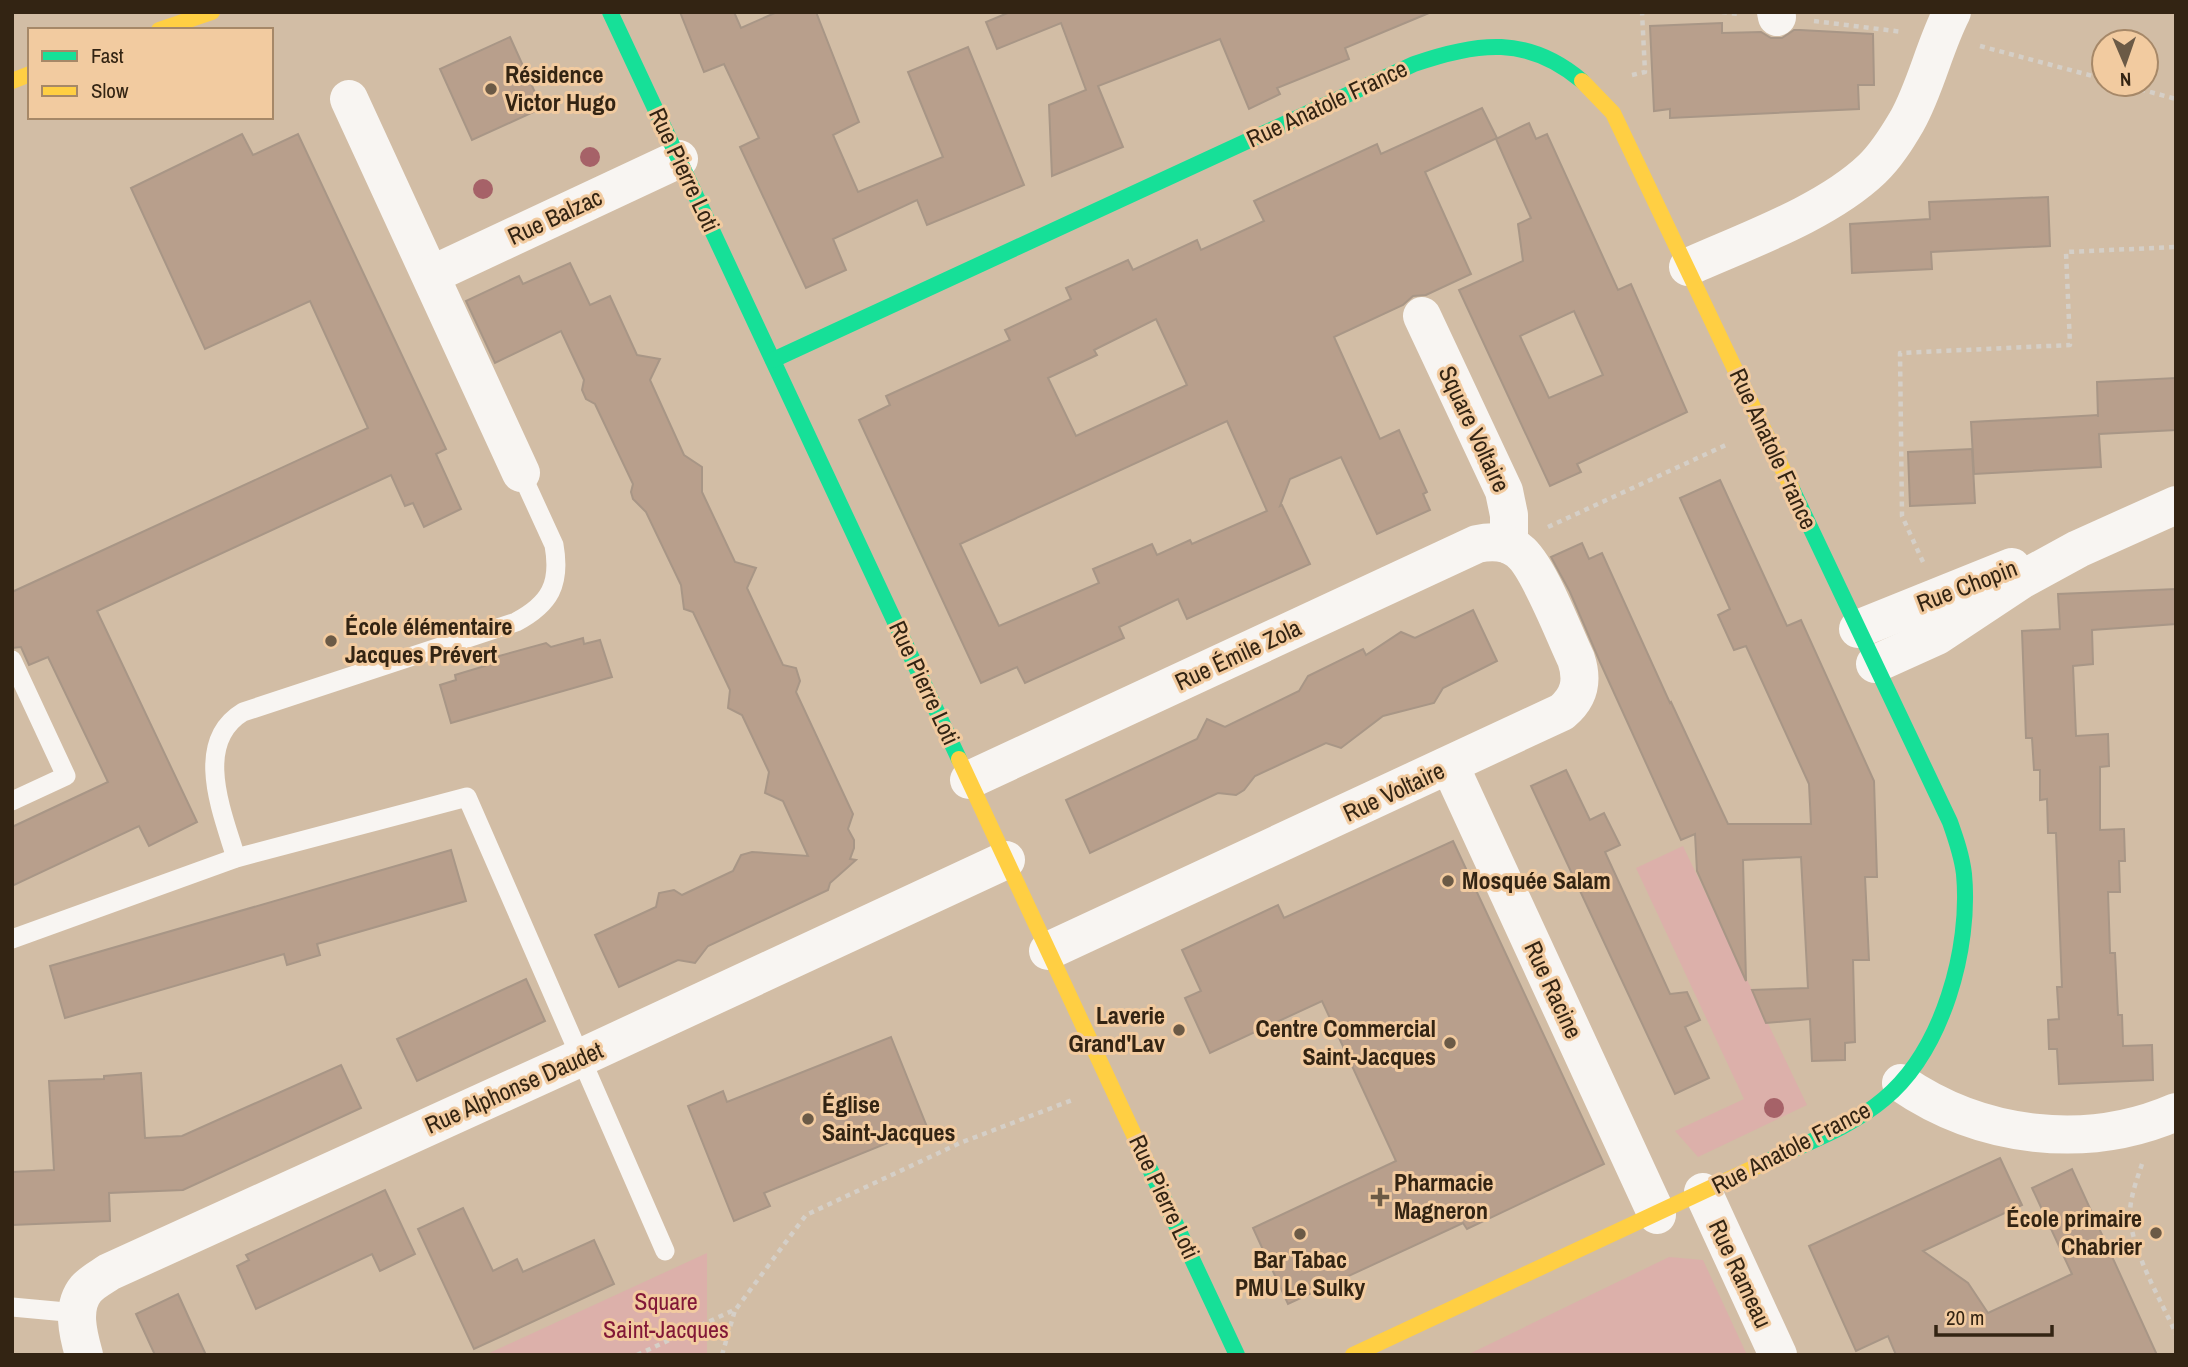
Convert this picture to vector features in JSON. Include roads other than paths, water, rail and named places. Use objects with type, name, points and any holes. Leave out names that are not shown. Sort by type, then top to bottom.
[{"type":"street","points":[[165,28],[212,12]]},
{"type":"street","name":"Rue Pierre Loti","points":[[610,12],[1237,1355]]},
{"type":"street","points":[[1688,267],[1811,211],[1847,189],[1874,167],[1899,135],[1916,105],[1952,12]]},
{"type":"street","name":"Rue Anatole France","points":[[773,360],[1432,57],[1469,46],[1486,44],[1524,48],[1560,63],[1589,86],[1613,113],[1946,813],[1965,875],[1962,935],[1946,999],[1931,1036],[1901,1083],[1875,1107],[1860,1117],[1657,1215],[1353,1355]]},
{"type":"street","points":[[349,99],[521,472]]},
{"type":"street","name":"Rue Balzac","points":[[430,275],[679,159]]},
{"type":"street","name":"Square Voltaire","points":[[1422,316],[1504,491],[1509,515],[1509,545]]},
{"type":"street","name":"Rue Chopin","points":[[1875,664],[1937,636],[2023,579],[2078,549],[2176,505]]},
{"type":"street","name":"Rue Émile Zola","points":[[969,780],[1477,544],[1493,542],[1509,545]]},
{"type":"street","name":"Rue Voltaire","points":[[1048,951],[1562,712],[1575,698],[1579,687],[1576,659],[1534,569],[1522,553],[1509,545]]},
{"type":"street","name":"Rue Chopin","points":[[1858,629],[2014,567],[2078,549]]},
{"type":"street","name":"Rue Racine","points":[[1450,766],[1657,1215]]},
{"type":"street","name":"Rue Alphonse Daudet","points":[[77,1313],[86,1289],[109,1272],[1006,860]]},
{"type":"street","points":[[1901,1083],[1957,1115],[2019,1130],[2082,1133],[2114,1130],[2160,1118]]},
{"type":"street","name":"Rue Rameau","points":[[1703,1192],[1778,1355]]},
{"type":"street","points":[[77,1313],[84,1355]]},
{"type":"lane","points":[[236,858],[219,801],[215,763],[221,737],[233,718],[243,712],[516,622],[537,610],[545,601],[555,580],[554,545],[521,472]]},
{"type":"lane","points":[[12,660],[66,776],[12,801]]},
{"type":"lane","points":[[12,939],[236,858],[467,797],[665,1251]]},
{"type":"lane","points":[[12,1307],[77,1313]]},
{"type":"place","name":"Résidence Victor Hugo","points":[[491,89]]},
{"type":"place","name":"École élémentaire Jacques Prévert","points":[[331,641]]},
{"type":"place","name":"Mosquée Salam","points":[[1448,881]]},
{"type":"place","name":"Laverie Grand'Lav","points":[[1179,1030]]},
{"type":"place","name":"Centre Commercial Saint-Jacques","points":[[1450,1043]]},
{"type":"place","name":"Église Saint-Jacques","points":[[808,1119]]},
{"type":"place","name":"Pharmacie Magneron","points":[[1380,1197]]},
{"type":"place","name":"École primaire Chabrier","points":[[2156,1233]]},
{"type":"place","name":"Bar Tabac PMU Le Sulky","points":[[1300,1234]]},
{"type":"park label","name":"Square Saint-Jacques","points":[[666,1316]]}]
